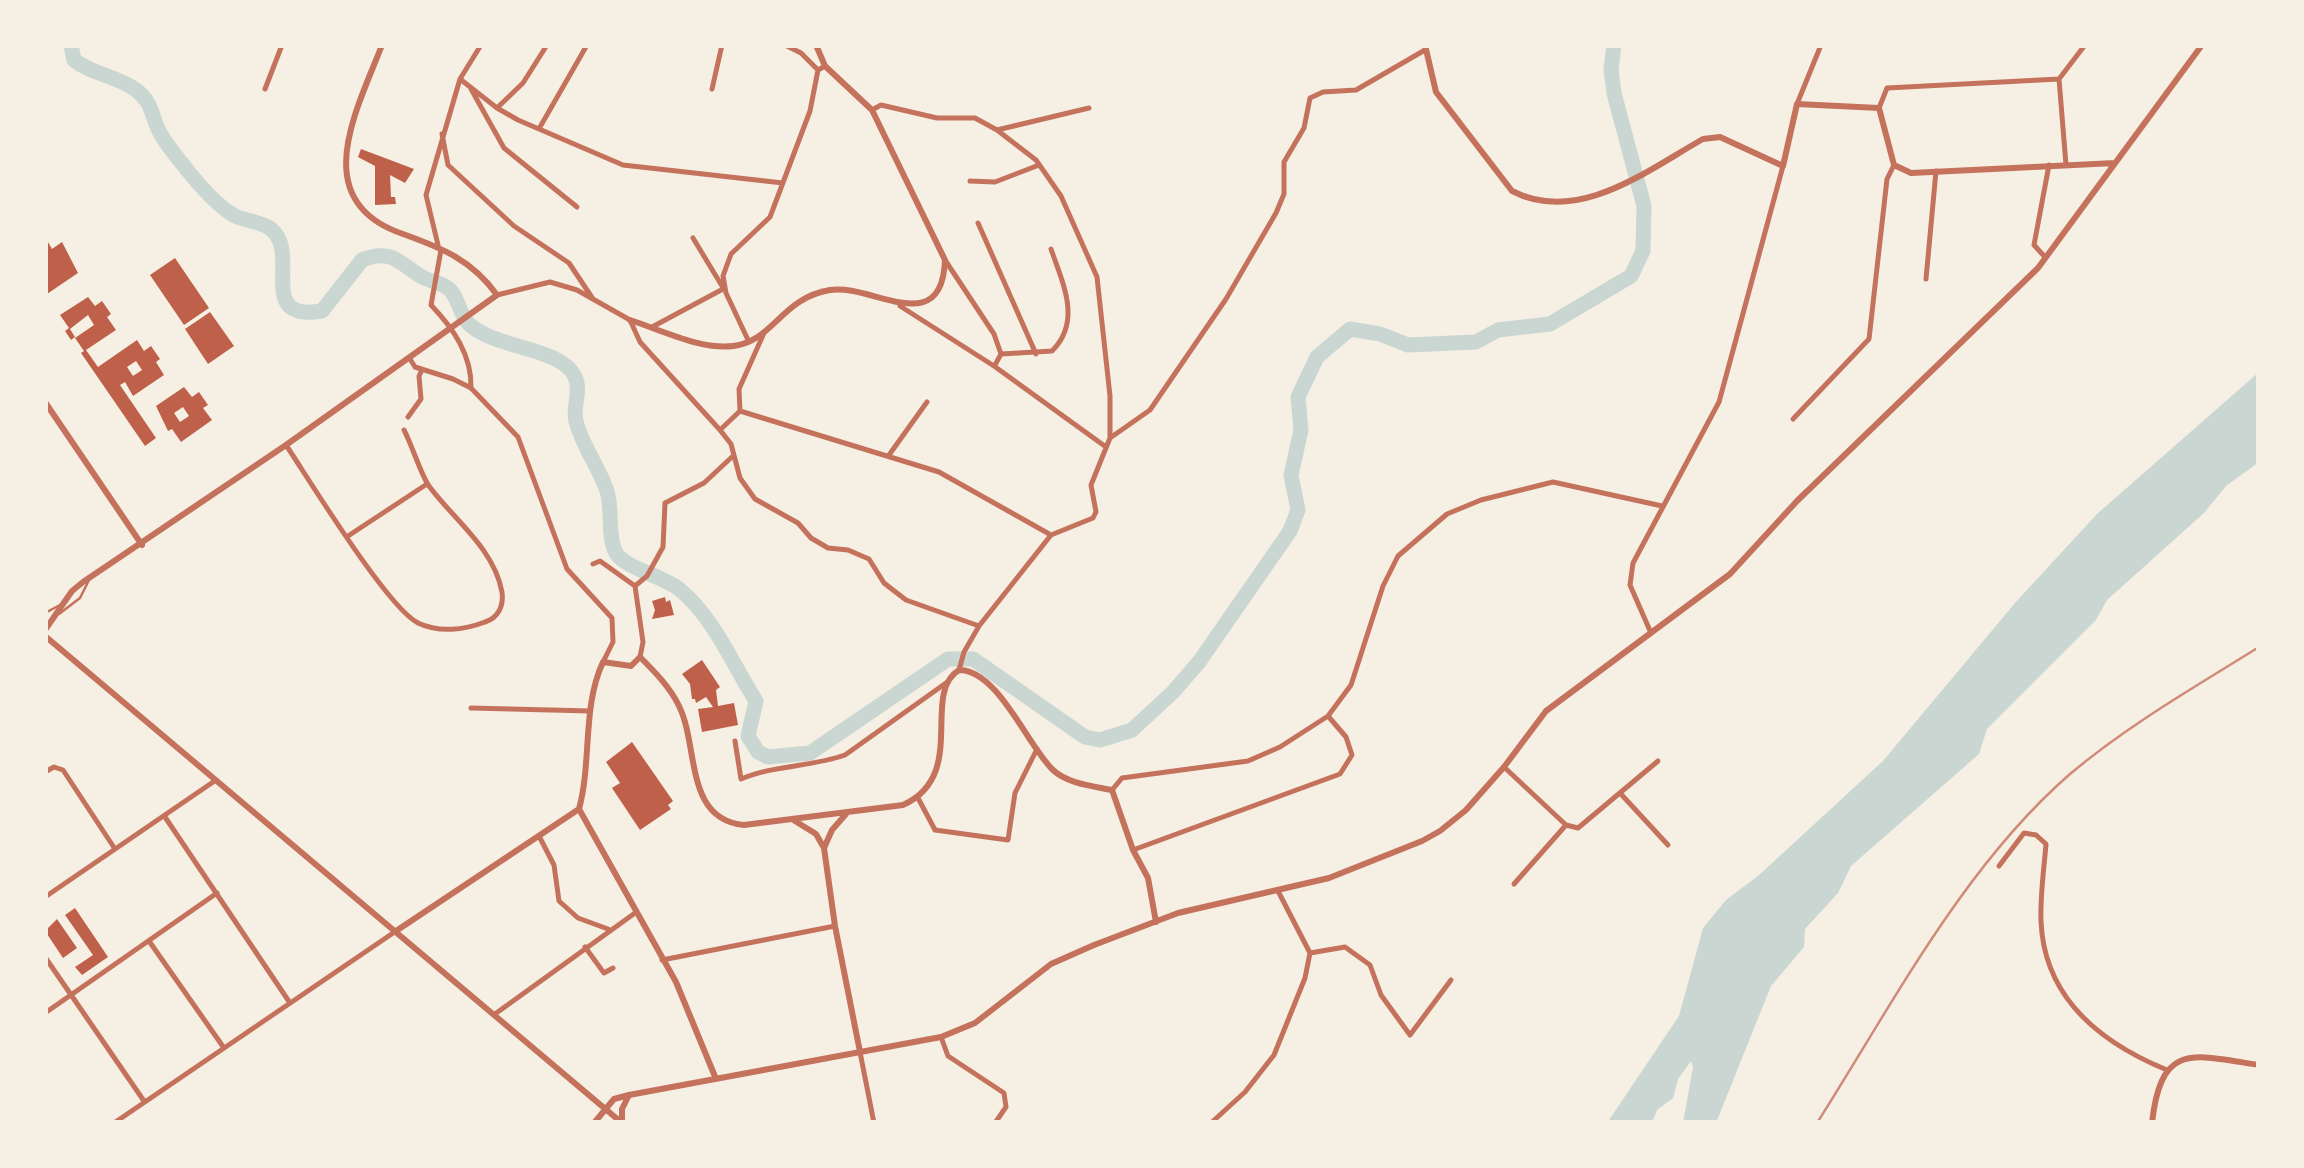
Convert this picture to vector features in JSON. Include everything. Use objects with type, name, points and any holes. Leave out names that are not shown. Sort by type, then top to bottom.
[{"type":"street","points":[[265,89],[282,45]]},
{"type":"street","points":[[382,45],[345,145],[348,182],[361,206],[377,222],[440,247],[476,270],[497,295]]},
{"type":"street","points":[[425,314],[431,304],[440,247],[426,195],[460,80],[481,45]]},
{"type":"street","points":[[497,108],[522,84],[547,45]]},
{"type":"street","points":[[540,127],[587,45]]},
{"type":"street","points":[[712,89],[722,45]]},
{"type":"street","points":[[785,45],[821,68],[872,110],[945,260],[994,334],[1001,354],[994,366]]},
{"type":"street","points":[[725,291],[723,276],[731,254],[770,217],[783,183],[821,68],[816,45]]},
{"type":"street","points":[[1652,633],[1630,585],[1633,564],[1719,402],[1798,104],[1822,45]]},
{"type":"street","points":[[2066,164],[2059,79],[2084,45]]},
{"type":"street","points":[[594,1123],[614,1100],[629,1095],[940,1037],[975,1023],[1050,964],[1178,913],[1329,878],[1422,841],[1466,810],[1546,712],[1730,574],[1797,501],[2046,258],[2202,45]]},
{"type":"street","points":[[1110,438],[1150,410],[1237,281],[1284,194],[1284,162],[1304,128],[1310,98],[1322,92],[1356,90],[1425,48],[1436,92],[1512,191],[1528,199],[1550,204],[1607,193],[1703,139],[1720,138],[1783,166]]},
{"type":"street","points":[[1793,419],[1869,339],[1886,179],[1894,165],[1879,108],[1886,88],[2059,79]]},
{"type":"street","points":[[460,80],[497,108],[623,164],[783,183]]},
{"type":"street","points":[[470,88],[504,148],[578,207]]},
{"type":"street","points":[[1798,104],[1879,108]]},
{"type":"street","points":[[735,741],[741,779],[845,755],[946,683],[960,667],[980,626],[1051,535],[1093,518],[1096,512],[1091,486],[1110,438],[1110,396],[1097,277],[1061,196],[1040,165],[997,130],[975,118],[937,118],[881,106],[872,110]]},
{"type":"street","points":[[997,130],[1089,108]]},
{"type":"street","points":[[442,134],[448,165],[514,226],[569,263],[594,300]]},
{"type":"street","points":[[1894,165],[1912,172],[2116,163]]},
{"type":"street","points":[[970,180],[995,182],[1040,165]]},
{"type":"street","points":[[2046,258],[2034,245],[2049,166]]},
{"type":"street","points":[[1926,279],[1936,171]]},
{"type":"street","points":[[978,223],[1036,354]]},
{"type":"street","points":[[693,238],[725,291],[749,342]]},
{"type":"street","points":[[1001,354],[1052,351],[1063,340],[1069,324],[1067,296],[1051,249]]},
{"type":"street","points":[[900,306],[917,305],[930,298],[945,274],[945,260]]},
{"type":"street","points":[[622,1123],[45,633],[61,605],[90,578],[497,295],[550,282],[576,290],[630,320],[718,346],[749,342],[764,333],[791,304],[808,295],[842,288],[879,298],[900,306],[994,366],[1106,447]]},
{"type":"street","points":[[652,327],[725,291]]},
{"type":"street","points":[[431,304],[460,342],[472,372],[471,388]]},
{"type":"street","points":[[630,320],[640,342],[731,444],[740,478],[755,500],[798,523],[810,538],[828,548],[848,550],[869,559],[884,583],[906,600],[980,626]]},
{"type":"street","points":[[720,430],[740,411],[739,390],[764,333]]},
{"type":"street","points":[[410,359],[415,367],[471,388],[518,437],[567,570],[612,618],[613,642],[593,690],[587,770],[579,809],[676,982],[716,1078]]},
{"type":"street","points":[[408,416],[421,399],[422,370]]},
{"type":"street","points":[[45,402],[142,545]]},
{"type":"street","points":[[889,455],[928,402]]},
{"type":"street","points":[[740,411],[939,472],[1051,535]]},
{"type":"street","points":[[286,445],[399,608],[417,622],[434,628],[459,629],[492,619],[503,598],[498,581],[479,544],[427,484],[404,430]]},
{"type":"street","points":[[635,586],[649,572],[665,539],[665,503],[704,483],[734,456]]},
{"type":"street","points":[[1112,790],[1122,778],[1248,761],[1280,747],[1328,716],[1350,685],[1382,586],[1398,556],[1448,514],[1482,500],[1553,482],[1662,506]]},
{"type":"street","points":[[348,536],[427,484]]},
{"type":"street","points":[[593,564],[600,561],[635,586],[643,642],[640,657],[631,666],[603,662]]},
{"type":"street","points":[[640,657],[678,705],[686,724],[700,794],[716,814],[744,825],[903,805],[918,798],[935,776],[946,683]]},
{"type":"street","points":[[960,667],[988,683],[1054,770],[1064,777],[1112,790]]},
{"type":"street","points":[[471,708],[590,711]]},
{"type":"street","points":[[1133,850],[1340,774],[1352,755],[1346,737],[1328,716]]},
{"type":"street","points":[[918,798],[935,830],[1008,840],[1014,793],[1037,749]]},
{"type":"street","points":[[1504,767],[1566,825],[1578,828],[1658,761]]},
{"type":"street","points":[[45,772],[54,767],[63,770],[115,850]]},
{"type":"street","points":[[45,898],[216,780]]},
{"type":"street","points":[[1112,790],[1133,850],[1148,878],[1156,922]]},
{"type":"street","points":[[1620,793],[1668,845]]},
{"type":"street","points":[[114,1123],[579,809]]},
{"type":"street","points":[[824,848],[832,830],[847,813]]},
{"type":"street","points":[[165,817],[290,1003]]},
{"type":"street","points":[[794,820],[816,834],[824,848],[835,926],[874,1123]]},
{"type":"street","points":[[1514,884],[1566,825]]},
{"type":"street","points":[[1999,866],[2024,833],[2036,835],[2046,844],[2040,918],[2053,976],[2072,1007],[2096,1032],[2134,1056],[2167,1070]]},
{"type":"street","points":[[539,836],[554,865],[559,901],[578,918],[609,930]]},
{"type":"street","points":[[1211,1123],[1245,1092],[1274,1055],[1305,978],[1310,954],[1278,891]]},
{"type":"street","points":[[45,1013],[217,894]]},
{"type":"street","points":[[495,1014],[635,912]]},
{"type":"street","points":[[662,960],[835,926]]},
{"type":"street","points":[[148,941],[224,1048]]},
{"type":"street","points":[[586,947],[604,973],[613,968]]},
{"type":"street","points":[[1310,954],[1344,947],[1370,965],[1381,994],[1410,1035],[1451,980]]},
{"type":"street","points":[[45,957],[144,1101]]},
{"type":"street","points":[[940,1037],[948,1056],[1004,1093],[1006,1107],[996,1123]]},
{"type":"street","points":[[2152,1123],[2155,1091],[2167,1070],[2192,1055],[2259,1065]]},
{"type":"street","points":[[622,1123],[622,1109],[629,1095]]},
{"type":"lane","points":[[54,617],[80,598],[90,578]]},
{"type":"lane","points":[[45,612],[61,605]]},
{"type":"shaded area","points":[[2259,372],[2259,462],[2226,486],[2204,513],[2107,600],[2096,620],[1987,729],[1979,754],[1851,866],[1838,893],[1805,929],[1804,947],[1771,986],[1716,1123],[1683,1123],[1691,1061],[1678,1079],[1673,1098],[1657,1110],[1652,1123],[1607,1123],[1679,1016],[1703,928],[1726,900],[1758,876],[1883,761],[2015,603],[2097,514]]},
{"type":"building","points":[[361,149],[414,169],[405,183],[390,175],[391,197],[395,197],[396,204],[375,205],[375,166],[358,157]]},
{"type":"building","points":[[45,237],[52,249],[62,242],[78,273],[47,294]]},
{"type":"building","points":[[175,258],[209,308],[184,325],[150,275]]},
{"type":"building","points":[[88,297],[95,306],[102,301],[116,330],[86,350],[98,367],[137,340],[144,351],[151,346],[160,359],[156,362],[164,375],[133,396],[125,382],[120,385],[156,438],[145,446],[81,353],[84,351],[75,338],[94,325],[88,315],[70,329],[75,337],[71,340],[65,331],[69,328],[60,315]],"holes":[[[136,361],[142,370],[133,376],[127,367]]]},
{"type":"building","points":[[210,312],[234,346],[208,364],[185,329]]},
{"type":"building","points":[[184,387],[192,397],[199,392],[208,405],[203,408],[212,420],[181,442],[172,429],[168,431],[156,406]],"holes":[[[183,407],[189,416],[180,422],[174,413]]]},
{"type":"building","points":[[665,597],[666,602],[670,600],[674,615],[652,619],[652,601]]},
{"type":"building","points":[[702,660],[720,687],[716,690],[718,706],[734,703],[738,725],[702,732],[698,709],[713,707],[706,697],[696,703],[692,699],[690,684],[682,674]]},
{"type":"building","points":[[632,742],[673,801],[668,805],[671,809],[640,830],[612,788],[620,783],[606,762]]},
{"type":"building","points":[[75,908],[108,957],[82,975],[75,967],[93,955],[65,915]]},
{"type":"building","points":[[57,919],[77,948],[63,958],[45,931]]},
{"type":"waterway","points":[[71,45],[74,60],[141,94],[165,142],[213,199],[235,216],[271,229],[279,240],[284,296],[290,306],[302,312],[322,311],[362,260],[390,257],[448,288],[466,321],[480,332],[568,367],[577,382],[575,416],[579,430],[607,491],[615,551],[625,562],[679,589],[702,613],[756,701],[748,736],[758,752],[768,757],[810,753],[948,659],[973,659],[1085,737],[1100,740],[1132,730],[1199,662],[1290,531],[1298,510],[1291,475],[1301,430],[1298,397],[1317,357],[1350,329],[1380,334],[1408,345],[1476,342],[1498,330],[1550,324],[1631,276],[1643,251],[1644,206],[1614,93],[1614,45]]},
{"type":"railway","points":[[1817,1123],[1932,939],[1996,851],[2031,811],[2115,739],[2259,647]]}]
